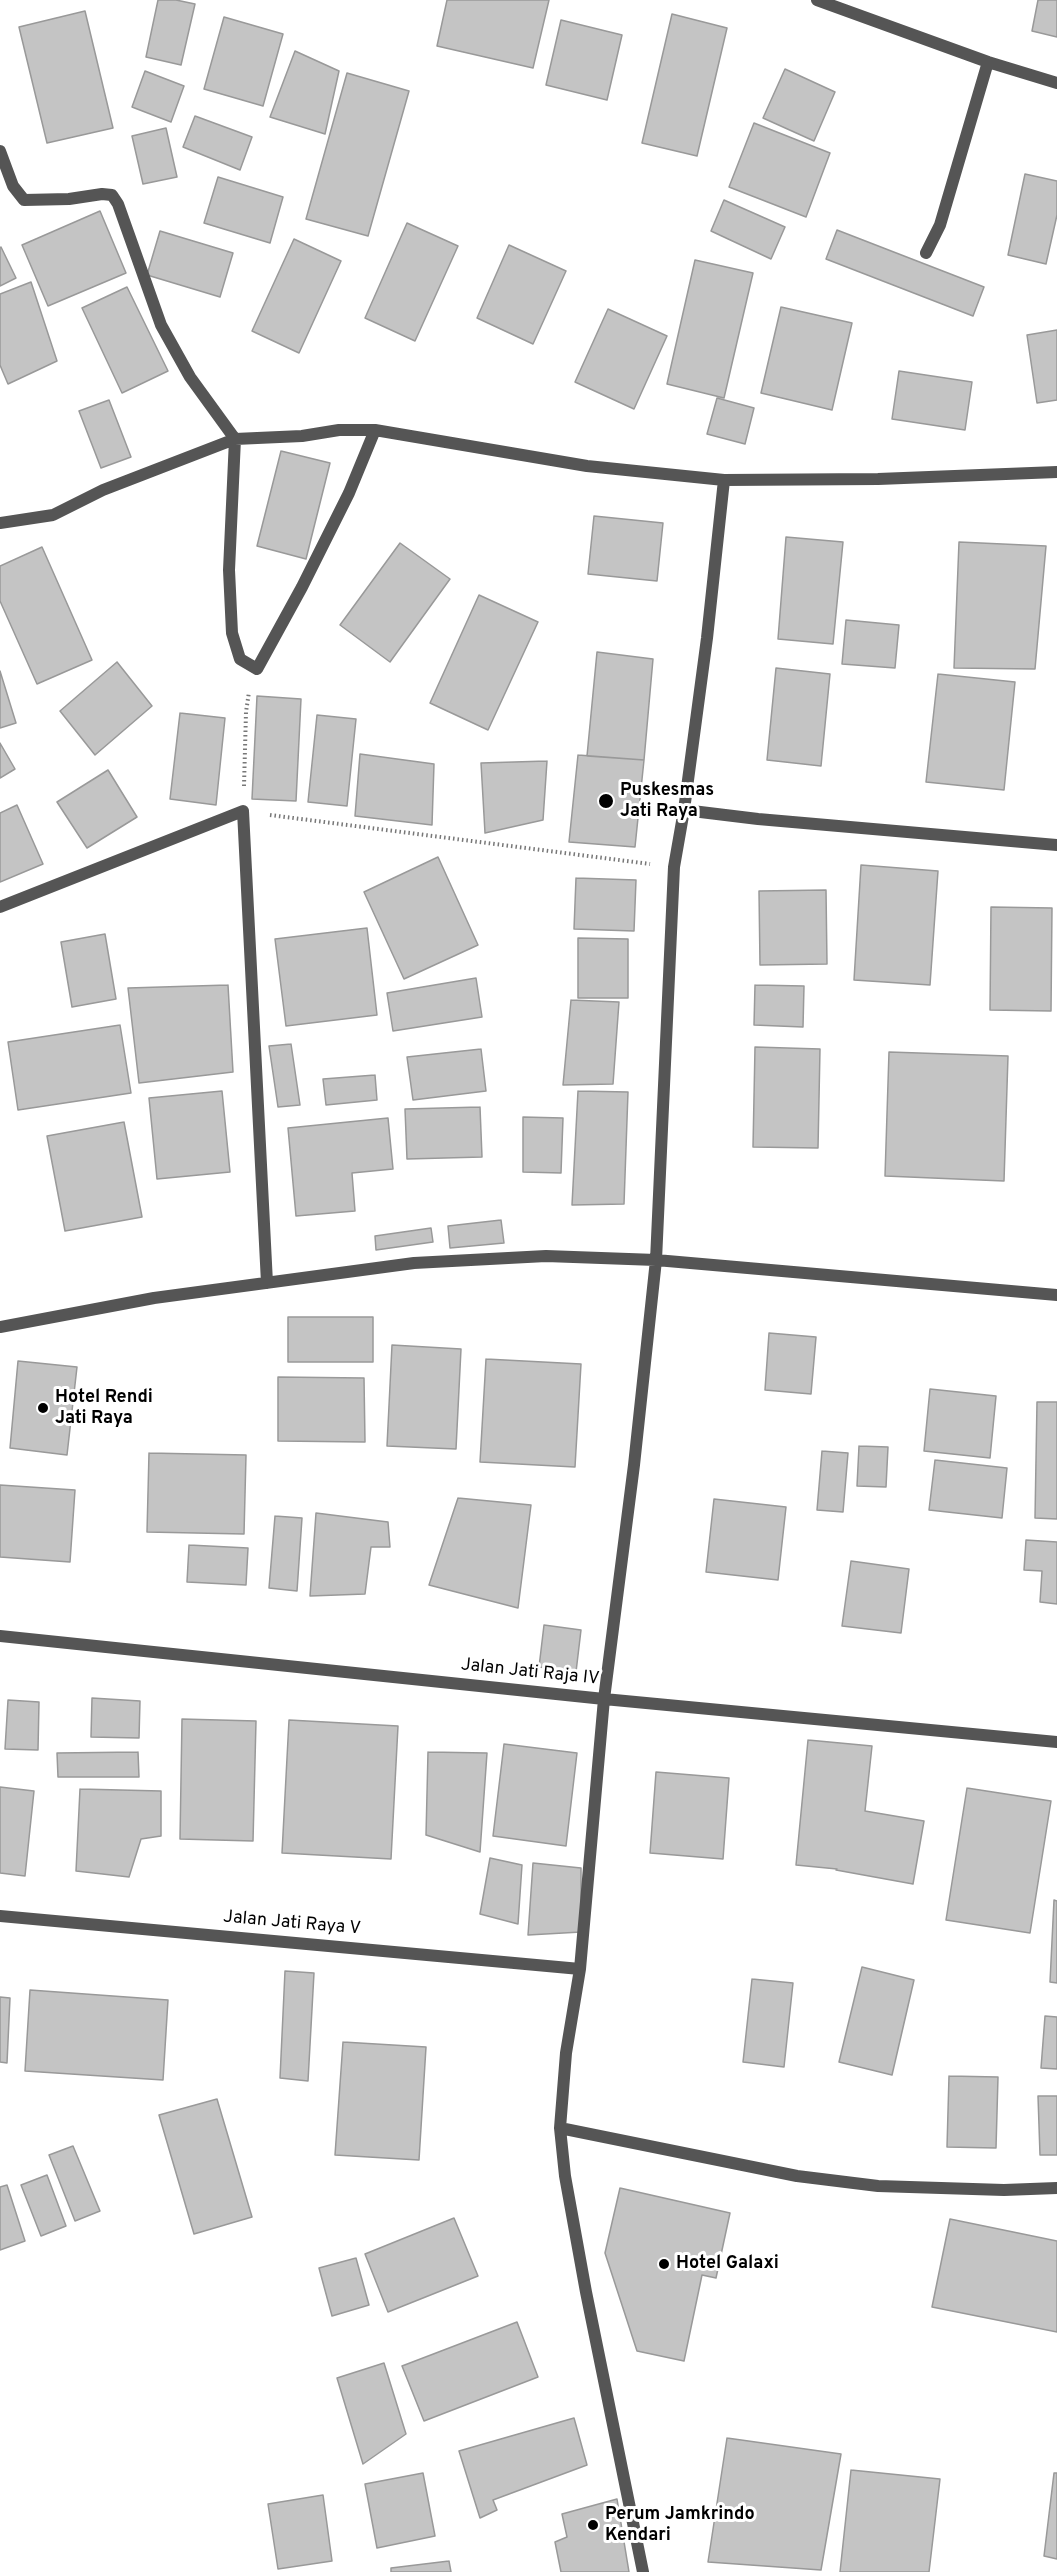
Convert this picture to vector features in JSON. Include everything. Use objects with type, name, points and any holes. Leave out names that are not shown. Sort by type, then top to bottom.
[{"type":"street","points":[[817,0],[988,62],[1057,83]]},
{"type":"street","points":[[926,253],[940,225],[988,62]]},
{"type":"street","points":[[0,151],[14,186],[24,200],[112,195],[118,204],[161,325],[190,377],[235,439],[230,570],[232,633],[240,659],[257,669],[308,577],[349,493],[375,430]]},
{"type":"street","points":[[0,523],[53,515],[103,490],[235,439],[302,436],[339,430],[375,430],[586,466],[724,480],[878,479],[1057,472]]},
{"type":"street","points":[[643,2572],[586,2292],[560,2128],[566,2053],[580,1969],[604,1699],[634,1464],[656,1260],[674,867],[707,638],[724,480]]},
{"type":"street","points":[[684,810],[758,819],[1057,845]]},
{"type":"street","points":[[0,907],[243,811],[267,1283]]},
{"type":"street","points":[[0,1327],[154,1298],[414,1263],[546,1256],[656,1260],[1057,1295]]},
{"type":"street","name":"Jalan Jati Raja IV","points":[[0,1636],[604,1699],[1057,1742]]},
{"type":"street","name":"Jalan Jati Raya V","points":[[0,1916],[580,1969]]},
{"type":"street","points":[[560,2128],[797,2176],[878,2186],[1004,2190],[1057,2188]]},
{"type":"path","points":[[257,669],[251,682],[246,712],[243,811],[674,867]]},
{"type":"building","points":[[158,0],[176,0],[195,4],[181,65],[146,57]]},
{"type":"building","points":[[447,0],[549,0],[533,68],[437,46]]},
{"type":"building","points":[[1038,0],[1057,0],[1057,37],[1032,31]]},
{"type":"building","points":[[85,11],[113,128],[47,143],[19,27]]},
{"type":"building","points":[[672,14],[727,28],[697,156],[642,143]]},
{"type":"building","points":[[224,17],[283,34],[263,106],[204,89]]},
{"type":"building","points":[[561,20],[622,35],[607,100],[546,85]]},
{"type":"building","points":[[295,51],[339,71],[325,134],[270,117]]},
{"type":"building","points":[[785,69],[835,92],[814,141],[763,118]]},
{"type":"building","points":[[145,71],[184,86],[171,122],[132,107]]},
{"type":"building","points":[[347,73],[409,91],[368,236],[306,219]]},
{"type":"building","points":[[195,116],[252,137],[240,170],[183,147]]},
{"type":"building","points":[[754,123],[830,153],[806,217],[729,187]]},
{"type":"building","points":[[166,128],[177,177],[143,184],[132,136]]},
{"type":"building","points":[[1025,174],[1057,181],[1057,215],[1046,264],[1008,255]]},
{"type":"building","points":[[218,177],[283,197],[270,243],[204,223]]},
{"type":"building","points":[[724,200],[785,227],[771,259],[711,231]]},
{"type":"building","points":[[100,211],[126,273],[48,306],[22,245]]},
{"type":"building","points":[[407,223],[458,246],[415,341],[365,318]]},
{"type":"building","points":[[837,230],[984,287],[973,316],[826,259]]},
{"type":"building","points":[[160,231],[233,253],[220,297],[147,275]]},
{"type":"building","points":[[294,239],[341,261],[299,353],[252,331]]},
{"type":"building","points":[[509,245],[566,271],[533,344],[477,318]]},
{"type":"building","points":[[0,248],[16,278],[0,286]]},
{"type":"building","points":[[695,260],[753,273],[724,398],[667,384]]},
{"type":"building","points":[[31,282],[57,361],[8,384],[0,365],[0,294]]},
{"type":"building","points":[[127,287],[168,371],[122,393],[82,308]]},
{"type":"building","points":[[781,307],[852,323],[832,410],[761,393]]},
{"type":"building","points":[[608,309],[667,336],[634,409],[575,382]]},
{"type":"building","points":[[1057,330],[1057,400],[1037,403],[1027,335]]},
{"type":"building","points":[[899,371],[972,382],[965,430],[892,419]]},
{"type":"building","points":[[717,398],[754,408],[745,444],[707,434]]},
{"type":"building","points":[[109,400],[131,457],[101,468],[79,411]]},
{"type":"building","points":[[281,451],[330,463],[306,559],[257,546]]},
{"type":"building","points":[[594,516],[663,523],[657,581],[588,574]]},
{"type":"building","points":[[786,537],[843,542],[833,644],[778,639]]},
{"type":"building","points":[[959,542],[1046,546],[1035,669],[954,668]]},
{"type":"building","points":[[400,543],[450,579],[390,662],[340,625]]},
{"type":"building","points":[[42,547],[92,660],[37,684],[0,601],[0,566]]},
{"type":"building","points":[[479,595],[538,622],[488,730],[430,703]]},
{"type":"building","points":[[846,620],[899,625],[895,668],[842,664]]},
{"type":"building","points":[[597,652],[653,659],[644,760],[587,756]]},
{"type":"building","points":[[117,662],[152,706],[95,755],[60,711]]},
{"type":"building","points":[[776,668],[830,674],[821,766],[767,760]]},
{"type":"building","points":[[0,671],[16,723],[0,728]]},
{"type":"building","points":[[938,674],[1015,682],[1004,790],[926,782]]},
{"type":"building","points":[[257,696],[301,699],[296,801],[252,799]]},
{"type":"building","points":[[180,713],[225,718],[216,805],[170,799]]},
{"type":"building","points":[[317,715],[356,719],[347,806],[308,802]]},
{"type":"building","points":[[0,743],[15,769],[0,778]]},
{"type":"building","points":[[360,754],[434,764],[432,825],[355,816]]},
{"type":"building","name":"Puskesmas Jati Raya","points":[[578,755],[644,760],[635,847],[569,842]]},
{"type":"building","points":[[547,761],[543,820],[485,833],[481,763]]},
{"type":"building","points":[[108,770],[137,817],[87,848],[57,802]]},
{"type":"building","points":[[17,805],[43,864],[0,882],[0,813]]},
{"type":"building","points":[[438,857],[478,945],[404,979],[364,892]]},
{"type":"building","points":[[861,865],[938,871],[930,985],[854,980]]},
{"type":"building","points":[[576,878],[636,880],[634,931],[574,929]]},
{"type":"building","points":[[826,890],[827,964],[760,965],[759,891]]},
{"type":"building","points":[[991,907],[1052,908],[1051,1011],[990,1010]]},
{"type":"building","points":[[367,928],[377,1015],[286,1026],[275,939]]},
{"type":"building","points":[[105,934],[116,999],[72,1007],[61,942]]},
{"type":"building","points":[[578,938],[628,939],[628,998],[578,998]]},
{"type":"building","points":[[476,978],[482,1017],[393,1031],[387,993]]},
{"type":"building","points":[[228,985],[233,1072],[139,1083],[128,988]]},
{"type":"building","points":[[755,985],[804,986],[803,1027],[754,1025]]},
{"type":"building","points":[[571,1000],[619,1002],[613,1084],[563,1085]]},
{"type":"building","points":[[120,1025],[131,1093],[18,1110],[8,1042]]},
{"type":"building","points":[[291,1044],[300,1105],[278,1107],[269,1046]]},
{"type":"building","points":[[755,1047],[820,1049],[818,1148],[753,1147]]},
{"type":"building","points":[[481,1049],[486,1091],[413,1100],[407,1057]]},
{"type":"building","points":[[889,1052],[1008,1056],[1004,1181],[885,1176]]},
{"type":"building","points":[[375,1075],[377,1100],[326,1105],[323,1079]]},
{"type":"building","points":[[222,1091],[230,1172],[157,1179],[149,1098]]},
{"type":"building","points":[[578,1091],[628,1092],[624,1204],[572,1205]]},
{"type":"building","points":[[480,1107],[482,1157],[407,1159],[405,1109]]},
{"type":"building","points":[[523,1117],[563,1118],[561,1173],[523,1172]]},
{"type":"building","points":[[388,1118],[393,1169],[352,1173],[355,1211],[296,1216],[288,1128]]},
{"type":"building","points":[[124,1122],[142,1217],[65,1231],[47,1136]]},
{"type":"building","points":[[501,1220],[504,1243],[450,1248],[448,1226]]},
{"type":"building","points":[[431,1228],[433,1242],[376,1250],[375,1236]]},
{"type":"building","points":[[288,1317],[373,1317],[373,1362],[288,1362]]},
{"type":"building","points":[[769,1333],[816,1337],[811,1394],[765,1390]]},
{"type":"building","points":[[392,1345],[461,1349],[456,1449],[387,1446]]},
{"type":"building","points":[[486,1359],[581,1364],[575,1467],[480,1462]]},
{"type":"building","name":"Hotel Rendi Jati Raya","points":[[18,1361],[77,1367],[67,1455],[10,1448]]},
{"type":"building","points":[[278,1377],[364,1378],[365,1442],[278,1441]]},
{"type":"building","points":[[930,1389],[996,1396],[990,1458],[924,1451]]},
{"type":"building","points":[[1037,1402],[1057,1402],[1057,1519],[1035,1518]]},
{"type":"building","points":[[859,1446],[888,1447],[886,1487],[857,1486]]},
{"type":"building","points":[[822,1451],[848,1453],[843,1512],[817,1510]]},
{"type":"building","points":[[149,1453],[246,1455],[244,1534],[147,1532]]},
{"type":"building","points":[[935,1460],[1007,1468],[1002,1518],[929,1510]]},
{"type":"building","points":[[0,1485],[75,1490],[70,1562],[0,1557]]},
{"type":"building","points":[[458,1498],[531,1505],[518,1608],[429,1585]]},
{"type":"building","points":[[714,1499],[786,1507],[778,1580],[706,1572]]},
{"type":"building","points":[[316,1513],[388,1522],[390,1547],[371,1547],[365,1594],[310,1596]]},
{"type":"building","points":[[275,1516],[302,1518],[297,1591],[269,1588]]},
{"type":"building","points":[[1026,1540],[1057,1542],[1057,1604],[1040,1602],[1042,1571],[1024,1570]]},
{"type":"building","points":[[189,1545],[248,1548],[246,1585],[187,1582]]},
{"type":"building","points":[[851,1561],[909,1569],[901,1633],[842,1626]]},
{"type":"building","points":[[544,1625],[581,1630],[576,1672],[539,1667]]},
{"type":"building","points":[[92,1698],[140,1701],[139,1738],[91,1737]]},
{"type":"building","points":[[8,1700],[39,1702],[38,1750],[5,1749]]},
{"type":"building","points":[[182,1719],[256,1721],[253,1841],[180,1839]]},
{"type":"building","points":[[289,1720],[398,1726],[391,1859],[282,1853]]},
{"type":"building","points":[[808,1740],[872,1746],[865,1811],[924,1821],[913,1884],[837,1869],[796,1865]]},
{"type":"building","points":[[504,1744],[577,1753],[566,1846],[493,1836]]},
{"type":"building","points":[[138,1752],[139,1777],[58,1777],[57,1753]]},
{"type":"building","points":[[428,1752],[487,1753],[480,1852],[426,1835]]},
{"type":"building","points":[[656,1772],[729,1778],[723,1859],[650,1853]]},
{"type":"building","points":[[0,1787],[34,1791],[25,1876],[0,1873]]},
{"type":"building","points":[[967,1788],[1051,1801],[1030,1933],[946,1920]]},
{"type":"building","points":[[80,1789],[161,1791],[161,1836],[141,1839],[129,1877],[76,1871]]},
{"type":"building","points":[[490,1858],[522,1865],[518,1924],[480,1914]]},
{"type":"building","points":[[533,1863],[581,1868],[581,1932],[528,1935]]},
{"type":"building","points":[[1054,1900],[1057,1901],[1057,1983],[1050,1982]]},
{"type":"building","points":[[862,1967],[914,1980],[892,2075],[839,2062]]},
{"type":"building","points":[[285,1971],[314,1973],[308,2081],[280,2078]]},
{"type":"building","points":[[752,1979],[793,1983],[784,2067],[743,2062]]},
{"type":"building","points":[[30,1990],[168,2000],[163,2080],[25,2071]]},
{"type":"building","points":[[0,1997],[10,1998],[7,2063],[0,2062]]},
{"type":"building","points":[[1045,2016],[1057,2017],[1057,2069],[1041,2068]]},
{"type":"building","points":[[343,2042],[426,2047],[419,2160],[335,2155]]},
{"type":"building","points":[[949,2076],[998,2077],[996,2148],[947,2147]]},
{"type":"building","points":[[1038,2096],[1057,2096],[1057,2155],[1040,2155]]},
{"type":"building","points":[[217,2099],[252,2217],[194,2234],[159,2115]]},
{"type":"building","points":[[73,2146],[100,2211],[75,2221],[49,2155]]},
{"type":"building","points":[[47,2175],[66,2226],[41,2236],[21,2185]]},
{"type":"building","points":[[7,2185],[25,2241],[0,2250],[0,2187]]},
{"type":"building","name":"Hotel Galaxi","points":[[620,2188],[730,2213],[716,2278],[702,2275],[684,2361],[637,2351],[605,2253]]},
{"type":"building","points":[[454,2218],[478,2276],[388,2312],[365,2254]]},
{"type":"building","points":[[950,2219],[1057,2241],[1057,2332],[932,2307]]},
{"type":"building","points":[[356,2258],[369,2305],[332,2316],[319,2268]]},
{"type":"building","points":[[517,2322],[538,2377],[424,2421],[402,2366]]},
{"type":"building","points":[[384,2363],[406,2434],[363,2464],[337,2378]]},
{"type":"building","points":[[574,2418],[587,2465],[493,2500],[497,2510],[480,2518],[459,2451]]},
{"type":"building","points":[[727,2438],[841,2454],[821,2570],[708,2562]]},
{"type":"building","points":[[851,2470],[940,2479],[929,2572],[840,2572]]},
{"type":"building","points":[[423,2473],[435,2536],[377,2548],[365,2484]]},
{"type":"building","points":[[1054,2473],[1057,2473],[1057,2559],[1044,2556]]},
{"type":"building","points":[[323,2495],[332,2561],[278,2569],[268,2504]]},
{"type":"building","name":"Perum Jamkrindo Kendari","points":[[617,2499],[629,2572],[561,2572],[555,2542],[567,2537],[562,2514]]},
{"type":"building","points":[[449,2561],[451,2572],[391,2572],[391,2568]]},
{"type":"place","name":"Puskesmas Jati Raya","points":[[606,801]]},
{"type":"place","name":"Hotel Rendi Jati Raya","points":[[43,1408]]},
{"type":"place","name":"Hotel Galaxi","points":[[664,2264]]},
{"type":"place","name":"Perum Jamkrindo Kendari","points":[[593,2525]]}]
